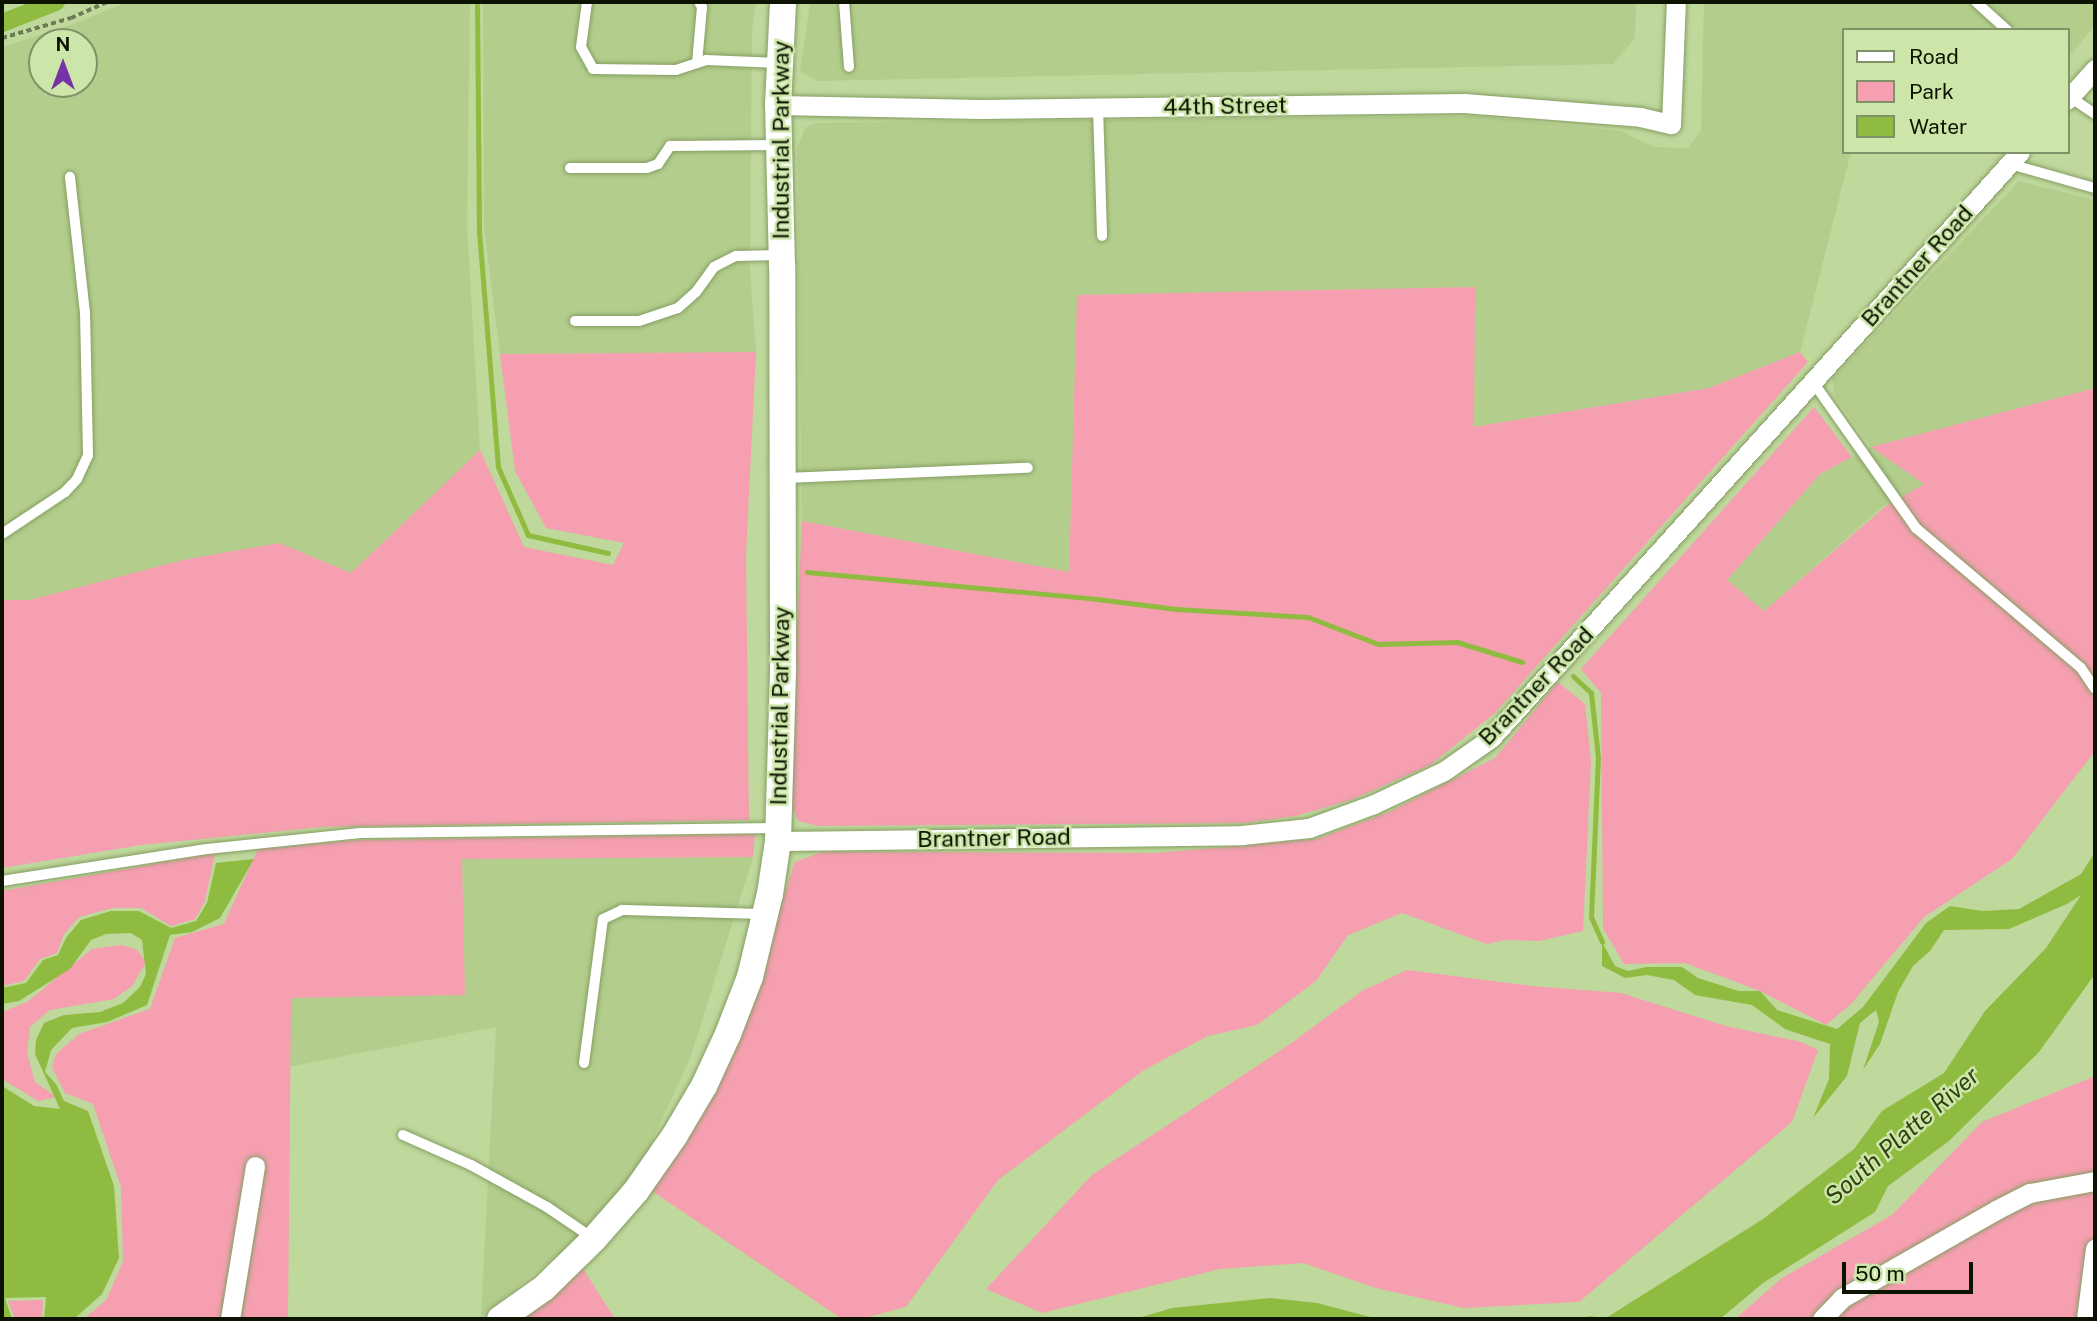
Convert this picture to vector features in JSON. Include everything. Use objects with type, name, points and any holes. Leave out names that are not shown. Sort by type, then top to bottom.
[{"type":"street","name":"Industrial Parkway","points":[[500,1319],[544,1287],[594,1239],[644,1180],[676,1135],[704,1086],[750,977],[766,914],[778,834],[783,668],[782,255],[778,105],[783,2]]},
{"type":"street","name":"44th Street","points":[[778,105],[1098,107],[1464,103],[1640,117],[1671,124],[1676,2]]},
{"type":"street","points":[[2070,93],[2095,69]]},
{"type":"street","name":"Brantner Road","points":[[778,834],[1242,835],[1309,828],[1374,804],[1444,771],[1491,738],[2015,158]]},
{"type":"street","points":[[230,1319],[255,1166]]},
{"type":"street","points":[[1822,1319],[1842,1298],[1996,1210],[2030,1193],[2095,1181]]},
{"type":"street","points":[[2086,1319],[2095,1250]]},
{"type":"lane","points":[[587,2],[581,47],[593,69],[676,70],[706,60],[779,63]]},
{"type":"lane","points":[[696,63],[702,7],[699,2]]},
{"type":"lane","points":[[844,2],[849,67]]},
{"type":"lane","points":[[1976,2],[2005,28]]},
{"type":"lane","points":[[2070,93],[2095,114]]},
{"type":"lane","points":[[1098,107],[1102,236]]},
{"type":"lane","points":[[570,168],[647,168],[658,164],[670,146],[779,145]]},
{"type":"lane","points":[[2015,158],[2095,188]]},
{"type":"lane","points":[[2,534],[65,492],[77,479],[89,455],[85,313],[70,177]]},
{"type":"lane","points":[[575,321],[639,321],[678,308],[696,292],[714,267],[736,256],[782,255]]},
{"type":"lane","points":[[1813,382],[1916,528],[2081,668],[2095,689]]},
{"type":"lane","points":[[781,478],[836,478],[1028,468]]},
{"type":"lane","points":[[2,881],[207,849],[360,833],[778,834]]},
{"type":"lane","points":[[584,1063],[603,919],[622,910],[766,914]]},
{"type":"lane","points":[[403,1135],[471,1165],[547,1208],[594,1239]]},
{"type":"path","points":[[2,38],[71,18],[107,2]]},
{"type":"shaded area","points":[[128,2],[470,2],[467,225],[480,450],[351,573],[278,543],[30,600],[2,600],[2,47],[28,39],[28,98],[98,98],[98,28],[61,28]]},
{"type":"shaded area","points":[[483,2],[756,2],[752,32],[750,270],[756,352],[500,354],[484,228]]},
{"type":"shaded area","points":[[810,2],[1636,2],[1635,38],[1613,64],[818,81],[800,72]]},
{"type":"shaded area","points":[[1704,2],[2095,2],[2095,25],[2069,57],[2069,28],[1842,28],[1842,154],[1850,154],[1800,352],[1709,388],[1473,427],[1475,287],[1078,295],[1069,572],[802,521],[797,148],[805,128],[816,123],[1474,116],[1621,131],[1654,147],[1688,148],[1701,130]]},
{"type":"shaded area","points":[[2019,181],[2095,200],[2095,388],[1872,447],[1925,484],[1881,508],[1764,611],[1727,580],[1820,474],[1871,447],[1835,397],[1832,379]]},
{"type":"shaded area","points":[[753,857],[690,1059],[633,1182],[567,1247],[481,1316],[496,1027],[287,1067],[291,998],[464,995],[462,859]]},
{"type":"green space","points":[[1475,287],[1474,427],[1709,388],[1800,352],[1808,362],[1494,714],[1430,765],[1351,800],[1296,816],[1244,823],[818,826],[798,821],[789,797],[802,521],[1069,572],[1077,295]]},
{"type":"green space","points":[[756,352],[746,555],[749,820],[322,827],[141,845],[2,868],[2,600],[30,600],[183,560],[279,543],[351,573],[480,450],[524,547],[613,565],[624,543],[546,528],[515,471],[500,354]]},
{"type":"green space","points":[[2095,388],[2095,751],[2012,859],[1924,917],[1851,1004],[1826,1025],[1760,991],[1685,963],[1624,964],[1603,928],[1601,693],[1581,669],[1814,407],[1852,457],[1820,474],[1727,580],[1764,611],[1886,506],[1924,484],[1871,447]]},
{"type":"green space","points":[[1558,682],[1585,704],[1591,761],[1583,931],[1539,941],[1505,940],[1487,944],[1402,913],[1348,935],[1316,981],[1257,1025],[1208,1036],[1144,1070],[998,1180],[906,1307],[860,1319],[842,1319],[649,1189],[728,1062],[795,862],[822,852],[1155,853],[1317,839],[1389,812],[1495,758]]},
{"type":"green space","points":[[755,834],[753,857],[462,859],[465,995],[291,998],[288,1319],[84,1319],[107,1299],[123,1261],[121,1187],[93,1104],[65,1093],[52,1067],[56,1054],[79,1034],[150,1009],[175,938],[224,924],[258,849],[356,840]]},
{"type":"green space","points":[[215,853],[205,901],[195,919],[171,926],[141,908],[112,908],[79,917],[64,934],[57,953],[40,959],[24,981],[2,986],[2,891]]},
{"type":"green space","points":[[120,945],[136,949],[146,962],[132,986],[114,999],[50,1010],[30,1027],[27,1053],[35,1082],[56,1097],[38,1101],[2,1079],[2,1012],[27,1002],[92,949]]},
{"type":"green space","points":[[1407,970],[1532,986],[1621,993],[1726,1026],[1801,1042],[1818,1050],[1792,1122],[1579,1302],[1464,1308],[1376,1288],[1303,1263],[1220,1269],[1042,1313],[986,1289],[1092,1175],[1290,1044],[1362,991]]},
{"type":"green space","points":[[2095,1076],[2095,1319],[1735,1319],[1782,1278],[1892,1215],[1982,1122]]},
{"type":"green space","points":[[580,1264],[615,1319],[522,1319]]},
{"type":"green space","points":[[43,1300],[42,1319],[15,1319],[8,1301]]},
{"type":"water","name":"South Platte River","points":[[2095,852],[2095,974],[2039,1052],[1949,1141],[1888,1186],[1875,1212],[1763,1283],[1720,1319],[1581,1319],[1589,1316],[1606,1318],[1763,1219],[1854,1149],[1882,1111],[1944,1073],[1985,1011],[2046,948],[2081,895],[2067,904],[2009,929],[1944,930],[1930,951],[1913,966],[1898,992],[1880,1044],[1863,1070],[1879,1022],[1876,1010],[1860,1023],[1847,1076],[1813,1118],[1829,1079],[1830,1044],[1785,1029],[1752,1005],[1695,995],[1674,980],[1647,975],[1625,978],[1602,966],[1602,942],[1615,966],[1628,971],[1646,967],[1682,967],[1698,978],[1739,991],[1760,991],[1777,1010],[1837,1029],[1863,1007],[1926,923],[1950,906],[1982,911],[2019,909],[2081,874]]},
{"type":"water","points":[[254,859],[220,918],[192,932],[170,935],[147,1005],[107,1022],[72,1028],[51,1050],[45,1072],[56,1084],[64,1101],[88,1111],[114,1186],[119,1258],[102,1294],[74,1319],[44,1319],[46,1297],[5,1298],[12,1319],[2,1319],[2,1086],[34,1106],[60,1109],[35,1054],[36,1040],[44,1023],[64,1015],[100,1012],[123,1003],[140,987],[146,974],[142,940],[131,933],[106,934],[91,940],[70,969],[19,1001],[2,1004],[2,988],[26,983],[43,960],[58,955],[66,938],[81,920],[111,911],[139,911],[171,928],[196,921],[207,903],[216,863]]},
{"type":"water","points":[[1270,1298],[1317,1303],[1378,1319],[1135,1319],[1172,1308]]},
{"type":"waterway","points":[[2,23],[56,2]]},
{"type":"waterway","points":[[477,2],[479,231],[498,467],[528,535],[608,553]]},
{"type":"waterway","points":[[807,572],[1176,609],[1308,617],[1378,644],[1457,642],[1522,662]]},
{"type":"waterway","points":[[1573,676],[1591,693],[1598,757],[1591,917],[1602,942]]}]
